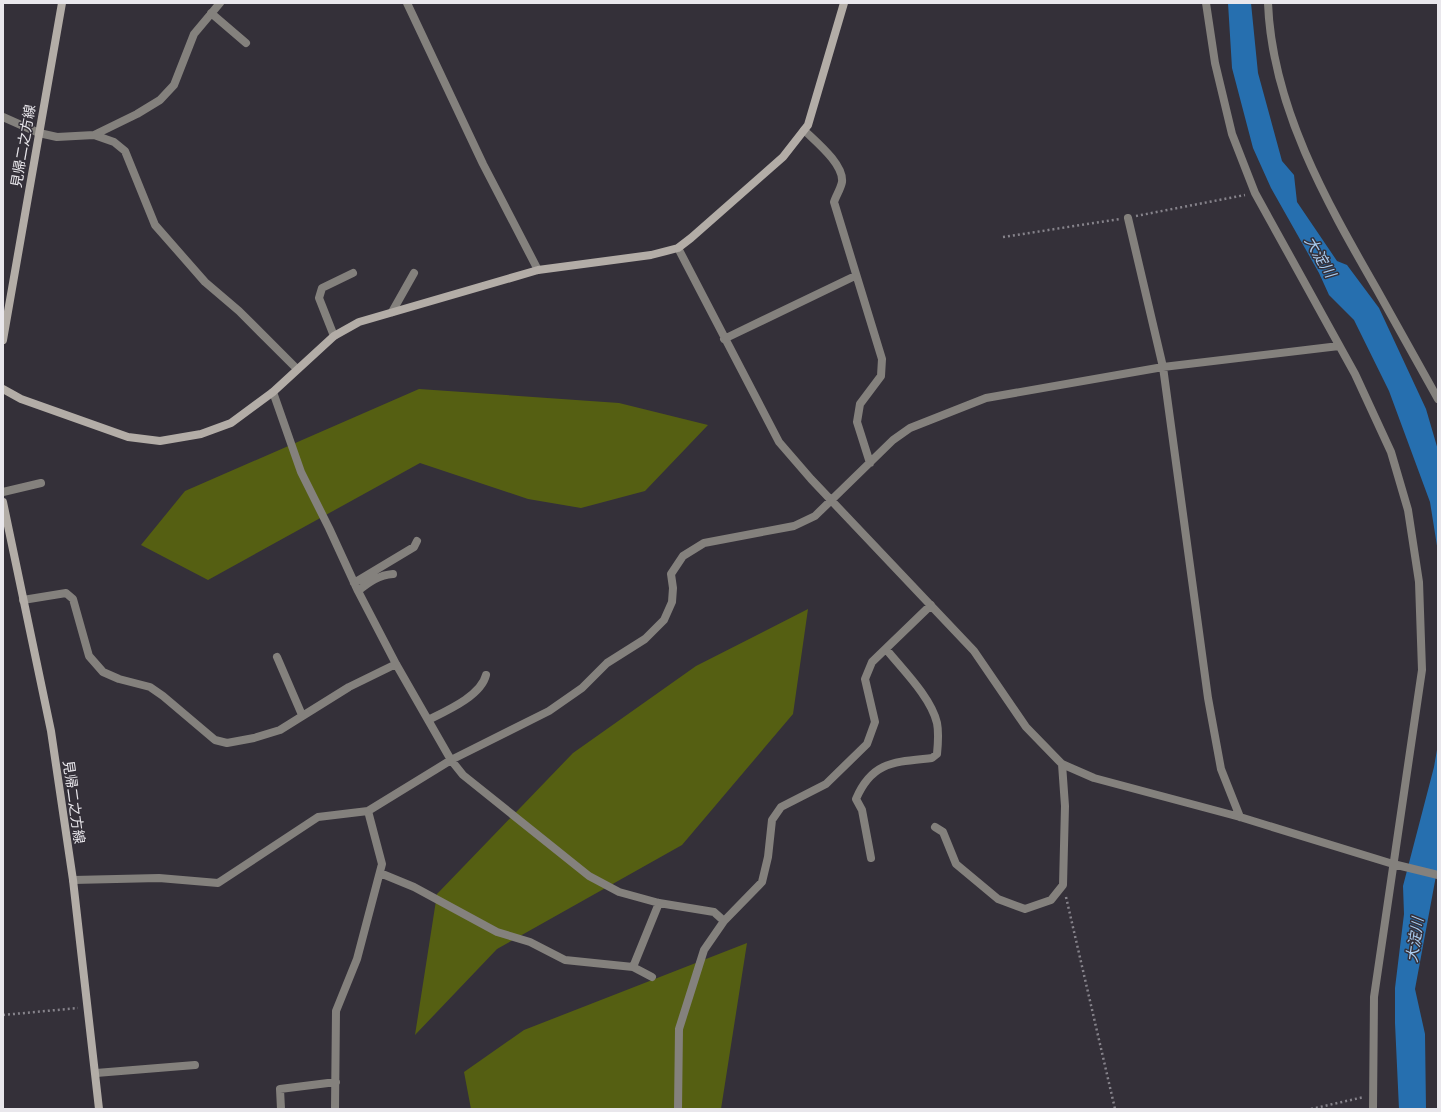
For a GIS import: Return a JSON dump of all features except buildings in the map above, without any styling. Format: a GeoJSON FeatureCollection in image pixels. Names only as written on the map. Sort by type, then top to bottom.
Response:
{"type":"FeatureCollection","features":[{"type":"Feature","properties":{"kind":"street","name":"見帰二之方線"},"geometry":{"type":"LineString","coordinates":[[3,340],[62,3]]}},
{"type":"Feature","properties":{"kind":"street"},"geometry":{"type":"LineString","coordinates":[[94,135],[137,114],[160,100],[174,84],[194,34],[220,3]]}},
{"type":"Feature","properties":{"kind":"street"},"geometry":{"type":"LineString","coordinates":[[407,3],[412,18],[479,157],[538,270]]}},
{"type":"Feature","properties":{"kind":"street"},"geometry":{"type":"LineString","coordinates":[[3,389],[21,399],[128,437],[160,441],[201,434],[231,423],[273,392],[334,336],[359,322],[538,270],[652,255],[678,248],[783,157],[808,125],[844,3]]}},
{"type":"Feature","properties":{"kind":"street"},"geometry":{"type":"LineString","coordinates":[[1206,3],[1215,63],[1232,134],[1255,193],[1355,374],[1391,452],[1408,510],[1419,582],[1422,670],[1374,997],[1373,1109]]}},
{"type":"Feature","properties":{"kind":"street"},"geometry":{"type":"LineString","coordinates":[[1268,3],[1269,31],[1286,99],[1308,158],[1346,236],[1438,399]]}},
{"type":"Feature","properties":{"kind":"street"},"geometry":{"type":"LineString","coordinates":[[212,13],[246,43]]}},
{"type":"Feature","properties":{"kind":"street"},"geometry":{"type":"LineString","coordinates":[[3,117],[39,133],[57,137],[94,135],[114,142],[125,151],[155,225],[205,282],[239,311],[297,370]]}},
{"type":"Feature","properties":{"kind":"street"},"geometry":{"type":"LineString","coordinates":[[804,130],[829,155],[840,170],[842,182],[834,202],[855,276],[882,359],[881,376],[860,404],[857,422],[870,463]]}},
{"type":"Feature","properties":{"kind":"street"},"geometry":{"type":"LineString","coordinates":[[1128,218],[1163,368],[1208,698],[1221,769],[1240,817]]}},
{"type":"Feature","properties":{"kind":"street"},"geometry":{"type":"LineString","coordinates":[[678,248],[724,339],[779,442],[811,479],[974,651],[1026,727],[1062,764],[1094,778],[1240,817],[1393,864],[1438,875]]}},
{"type":"Feature","properties":{"kind":"street"},"geometry":{"type":"LineString","coordinates":[[334,336],[319,298],[322,288],[353,273]]}},
{"type":"Feature","properties":{"kind":"street"},"geometry":{"type":"LineString","coordinates":[[392,312],[414,273]]}},
{"type":"Feature","properties":{"kind":"street"},"geometry":{"type":"LineString","coordinates":[[724,339],[855,276]]}},
{"type":"Feature","properties":{"kind":"street"},"geometry":{"type":"LineString","coordinates":[[73,880],[160,878],[218,883],[318,817],[368,811],[451,760],[549,711],[582,688],[608,663],[646,639],[664,620],[672,602],[673,588],[671,574],[683,556],[704,543],[794,526],[815,516],[893,440],[910,428],[986,398],[1163,368],[1339,346]]}},
{"type":"Feature","properties":{"kind":"street"},"geometry":{"type":"LineString","coordinates":[[273,392],[301,472],[356,587],[396,664],[451,760],[463,775],[589,876],[619,892],[659,903],[714,912],[724,921]]}},
{"type":"Feature","properties":{"kind":"street"},"geometry":{"type":"LineString","coordinates":[[3,492],[42,483]]}},
{"type":"Feature","properties":{"kind":"street","name":"見帰二之方線"},"geometry":{"type":"LineString","coordinates":[[3,502],[51,731],[73,880],[99,1109]]}},
{"type":"Feature","properties":{"kind":"street"},"geometry":{"type":"LineString","coordinates":[[356,587],[414,547],[417,541]]}},
{"type":"Feature","properties":{"kind":"street"},"geometry":{"type":"LineString","coordinates":[[356,587],[385,574],[393,574]]}},
{"type":"Feature","properties":{"kind":"street"},"geometry":{"type":"LineString","coordinates":[[23,600],[66,593],[73,598],[90,656],[103,672],[119,679],[150,687],[163,696],[215,740],[227,743],[254,738],[280,730],[349,687],[396,664]]}},
{"type":"Feature","properties":{"kind":"street"},"geometry":{"type":"LineString","coordinates":[[678,1109],[679,1029],[704,950],[724,921],[762,882],[768,857],[772,820],[781,807],[826,784],[867,744],[875,722],[865,679],[872,662],[931,605]]}},
{"type":"Feature","properties":{"kind":"street"},"geometry":{"type":"LineString","coordinates":[[871,858],[862,810],[856,799],[862,783],[878,770],[891,763],[932,758],[937,754],[938,744],[937,723],[929,704],[886,648]]}},
{"type":"Feature","properties":{"kind":"street"},"geometry":{"type":"LineString","coordinates":[[277,657],[302,715]]}},
{"type":"Feature","properties":{"kind":"street"},"geometry":{"type":"LineString","coordinates":[[428,720],[470,696],[484,681],[486,675]]}},
{"type":"Feature","properties":{"kind":"street"},"geometry":{"type":"LineString","coordinates":[[935,827],[943,832],[956,864],[998,899],[1024,910],[1052,900],[1063,885],[1065,806],[1062,764]]}},
{"type":"Feature","properties":{"kind":"street"},"geometry":{"type":"LineString","coordinates":[[335,1109],[336,1011],[357,959],[382,864],[368,811]]}},
{"type":"Feature","properties":{"kind":"street"},"geometry":{"type":"LineString","coordinates":[[380,873],[414,887],[497,932],[530,942],[565,960],[633,967],[652,977]]}},
{"type":"Feature","properties":{"kind":"street"},"geometry":{"type":"LineString","coordinates":[[633,967],[659,903]]}},
{"type":"Feature","properties":{"kind":"street"},"geometry":{"type":"LineString","coordinates":[[96,1073],[195,1065]]}},
{"type":"Feature","properties":{"kind":"street"},"geometry":{"type":"LineString","coordinates":[[281,1109],[280,1089],[336,1082]]}},
{"type":"Feature","properties":{"kind":"path"},"geometry":{"type":"LineString","coordinates":[[1003,237],[1128,218],[1255,193]]}},
{"type":"Feature","properties":{"kind":"path"},"geometry":{"type":"LineString","coordinates":[[1063,885],[1116,1109]]}},
{"type":"Feature","properties":{"kind":"path"},"geometry":{"type":"LineString","coordinates":[[3,1015],[88,1007]]}},
{"type":"Feature","properties":{"kind":"path"},"geometry":{"type":"LineString","coordinates":[[1311,1109],[1372,1095]]}},
{"type":"Feature","properties":{"kind":"green space"},"geometry":{"type":"Polygon","coordinates":[[[419,389],[619,403],[708,425],[645,491],[581,508],[528,499],[420,463],[208,580],[141,545],[185,491],[419,389]]]}},
{"type":"Feature","properties":{"kind":"green space"},"geometry":{"type":"Polygon","coordinates":[[[808,609],[793,714],[682,845],[497,949],[415,1035],[437,894],[573,753],[696,666],[808,609]]]}},
{"type":"Feature","properties":{"kind":"green space"},"geometry":{"type":"Polygon","coordinates":[[[747,943],[721,1109],[471,1109],[464,1072],[524,1030],[747,943]]]}},
{"type":"Feature","properties":{"kind":"water","name":"大淀川"},"geometry":{"type":"Polygon","coordinates":[[[1228,3],[1251,3],[1258,73],[1282,161],[1294,175],[1297,202],[1337,261],[1347,265],[1379,308],[1426,409],[1438,450],[1438,552],[1430,502],[1389,391],[1354,320],[1329,295],[1319,273],[1271,188],[1253,148],[1232,68],[1228,3]]]}},
{"type":"Feature","properties":{"kind":"water","name":"大淀川"},"geometry":{"type":"Polygon","coordinates":[[[1438,744],[1438,865],[1415,989],[1425,1034],[1426,1109],[1399,1109],[1395,988],[1404,914],[1403,886],[1434,767],[1438,744]]]}}]}
